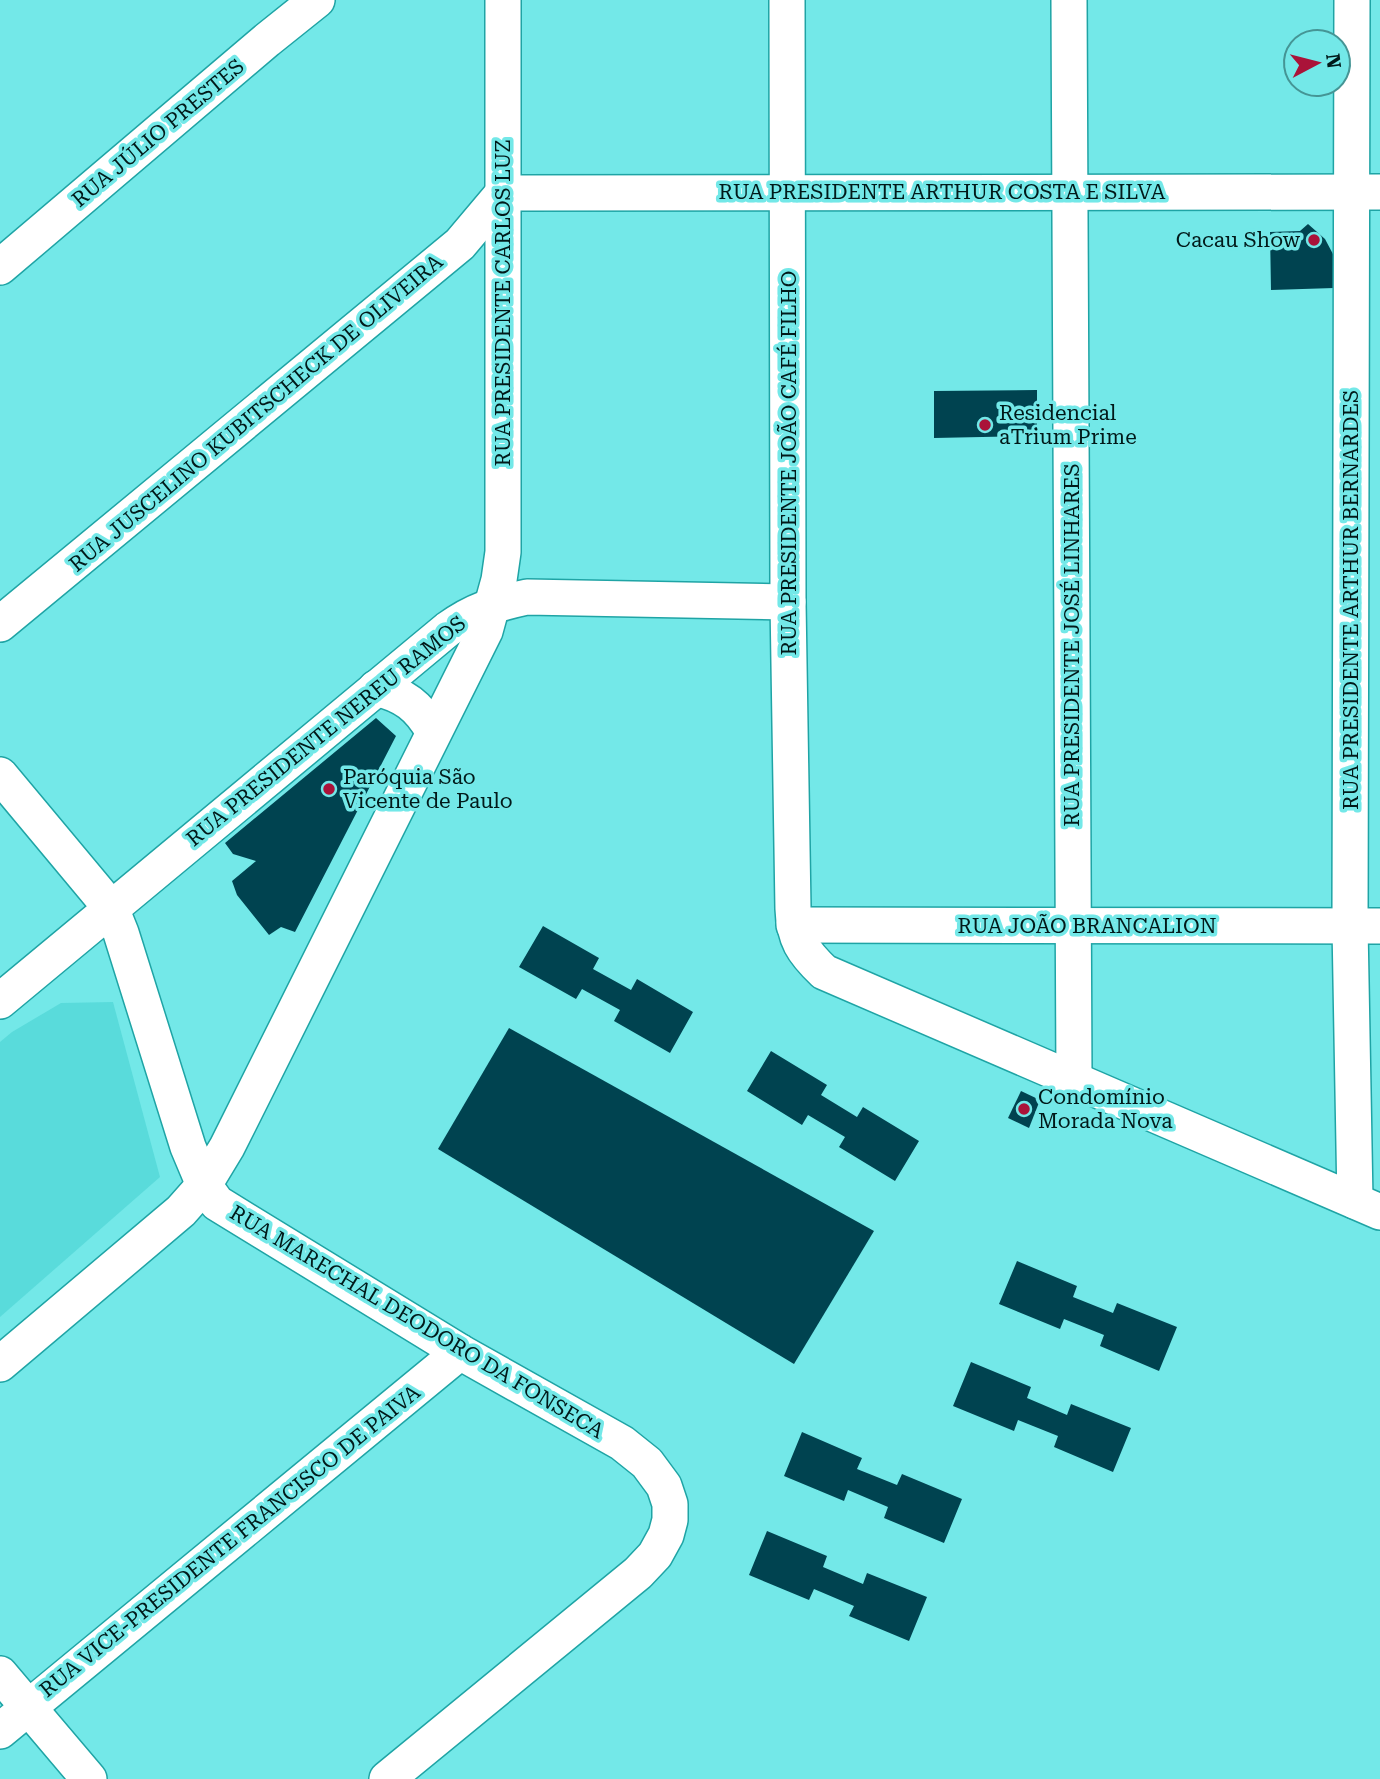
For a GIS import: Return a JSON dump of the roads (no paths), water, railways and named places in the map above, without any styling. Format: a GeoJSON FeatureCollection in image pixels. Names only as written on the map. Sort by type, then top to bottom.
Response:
{"type":"FeatureCollection","features":[{"type":"Feature","properties":{"kind":"street","name":"RUA JÚLIO PRESTES"},"geometry":{"type":"LineString","coordinates":[[0,267],[317,0]]}},
{"type":"Feature","properties":{"kind":"street","name":"RUA PRESIDENTE CARLOS LUZ"},"geometry":{"type":"LineString","coordinates":[[0,1364],[137,1250],[181,1211],[204,1185],[227,1147],[485,631],[499,580],[503,552],[503,0]]}},
{"type":"Feature","properties":{"kind":"street","name":"RUA PRESIDENTE JOÃO CAFÉ FILHO"},"geometry":{"type":"LineString","coordinates":[[787,0],[788,602],[794,925]]}},
{"type":"Feature","properties":{"kind":"street","name":"RUA PRESIDENTE JOSÉ LINHARES"},"geometry":{"type":"LineString","coordinates":[[1069,0],[1074,1080]]}},
{"type":"Feature","properties":{"kind":"street","name":"RUA PRESIDENTE ARTHUR BERNARDES"},"geometry":{"type":"LineString","coordinates":[[1352,0],[1366,192],[1367,1206]]}},
{"type":"Feature","properties":{"kind":"street","name":"RUA PRESIDENTE ARTHUR COSTA E SILVA"},"geometry":{"type":"LineString","coordinates":[[503,193],[1366,192]]}},
{"type":"Feature","properties":{"kind":"street","name":"RUA JUSCELINO KUBITSCHECK DE OLIVEIRA"},"geometry":{"type":"LineString","coordinates":[[0,624],[460,244],[503,193]]}},
{"type":"Feature","properties":{"kind":"street","name":"RUA PRESIDENTE NEREU RAMOS"},"geometry":{"type":"LineString","coordinates":[[0,1001],[469,613],[527,597],[788,602]]}},
{"type":"Feature","properties":{"kind":"street"},"geometry":{"type":"LineString","coordinates":[[376,688],[394,692],[411,701],[424,715],[433,731]]}},
{"type":"Feature","properties":{"kind":"street","name":"RUA MARECHAL DEODORO DA FONSECA"},"geometry":{"type":"LineString","coordinates":[[0,775],[111,908],[188,1147],[204,1185],[217,1203],[460,1352],[622,1443],[648,1463],[664,1486],[670,1504],[666,1535],[655,1555],[638,1573],[387,1779]]}},
{"type":"Feature","properties":{"kind":"street","name":"RUA JOÃO BRANCALION"},"geometry":{"type":"LineString","coordinates":[[794,925],[1365,926]]}},
{"type":"Feature","properties":{"kind":"street"},"geometry":{"type":"LineString","coordinates":[[794,925],[807,956],[824,972],[1367,1206]]}},
{"type":"Feature","properties":{"kind":"street","name":"RUA VICE-PRESIDENTE FRANCISCO DE PAIVA"},"geometry":{"type":"LineString","coordinates":[[0,1731],[460,1352]]}},
{"type":"Feature","properties":{"kind":"street"},"geometry":{"type":"LineString","coordinates":[[0,1674],[89,1779]]}},
{"type":"Feature","properties":{"kind":"place","name":"Cacau Show"},"geometry":{"type":"Point","coordinates":[1314,240]}},
{"type":"Feature","properties":{"kind":"place","name":"Residencial aTrium Prime"},"geometry":{"type":"Point","coordinates":[985,425]}},
{"type":"Feature","properties":{"kind":"place","name":"Paróquia São Vicente de Paulo"},"geometry":{"type":"Point","coordinates":[329,789]}},
{"type":"Feature","properties":{"kind":"place","name":"Condomínio Morada Nova"},"geometry":{"type":"Point","coordinates":[1024,1109]}}]}
